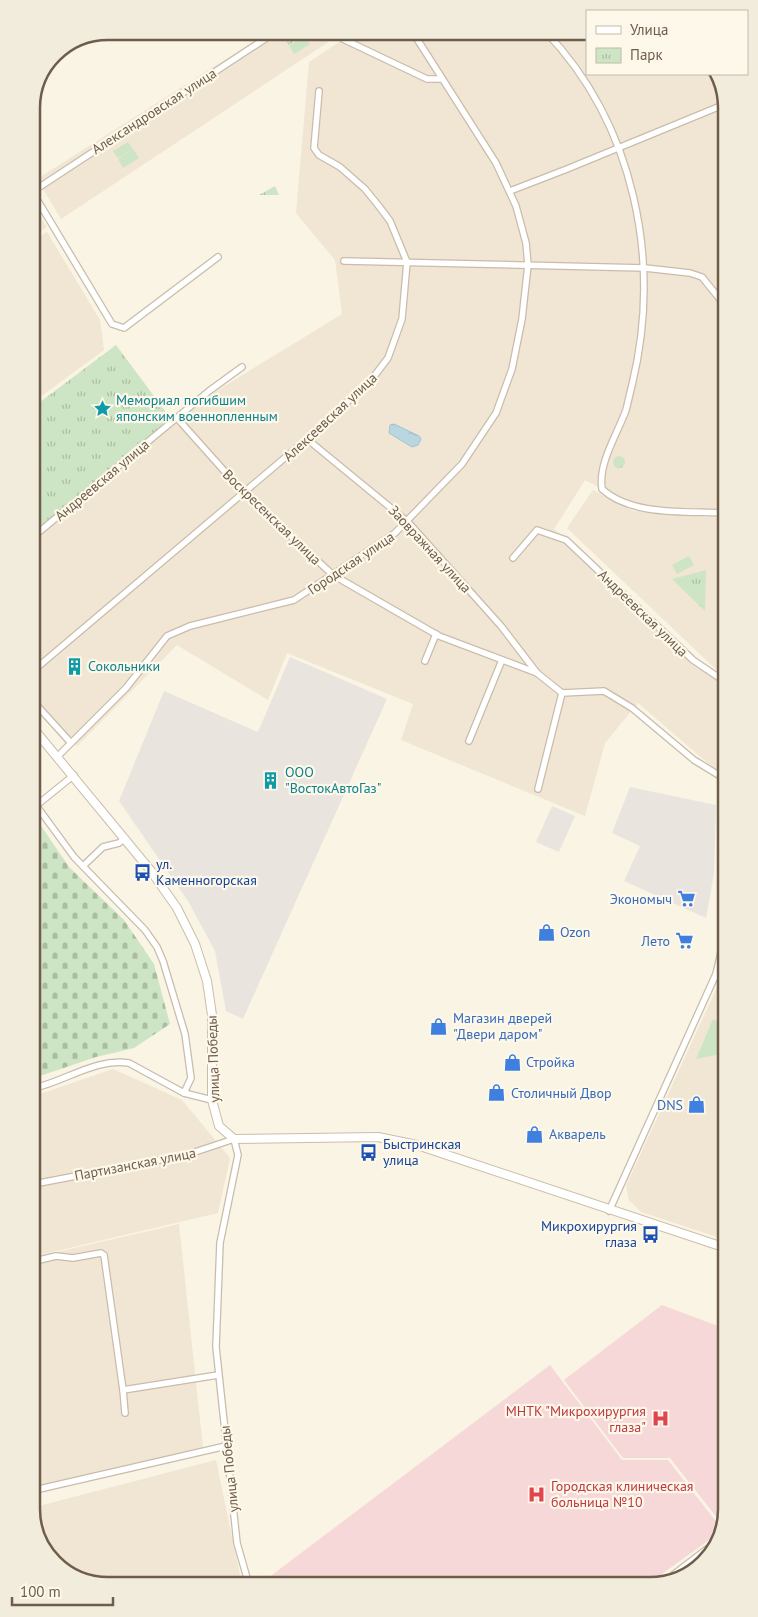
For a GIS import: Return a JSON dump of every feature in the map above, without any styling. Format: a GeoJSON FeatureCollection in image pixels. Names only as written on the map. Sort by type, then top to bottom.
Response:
{"type":"FeatureCollection","features":[{"type":"Feature","properties":{"kind":"street","name":"Александровская улица"},"geometry":{"type":"LineString","coordinates":[[40,186],[263,40]]}},
{"type":"Feature","properties":{"kind":"street"},"geometry":{"type":"LineString","coordinates":[[343,40],[427,78],[441,79]]}},
{"type":"Feature","properties":{"kind":"street","name":"Городская улица"},"geometry":{"type":"LineString","coordinates":[[58,756],[126,688],[167,636],[175,631],[294,600],[395,533],[408,522],[462,464],[496,413],[512,369],[522,319],[528,265],[526,243],[510,190],[480,136],[441,79],[417,40]]}},
{"type":"Feature","properties":{"kind":"street"},"geometry":{"type":"LineString","coordinates":[[552,40],[586,83],[619,147],[636,210],[645,268],[639,356],[626,408],[603,467],[600,478],[602,489],[615,499],[634,507],[718,513]]}},
{"type":"Feature","properties":{"kind":"street","name":"Алексеевская улица"},"geometry":{"type":"LineString","coordinates":[[40,665],[308,439],[372,379],[388,358],[402,319],[407,262],[390,221],[378,204],[340,167],[320,156],[314,148],[319,91]]}},
{"type":"Feature","properties":{"kind":"street"},"geometry":{"type":"LineString","coordinates":[[510,190],[718,107]]}},
{"type":"Feature","properties":{"kind":"street"},"geometry":{"type":"LineString","coordinates":[[40,204],[112,324],[118,327],[124,328],[218,257]]}},
{"type":"Feature","properties":{"kind":"street"},"geometry":{"type":"LineString","coordinates":[[344,261],[645,268],[690,272],[702,277],[718,297]]}},
{"type":"Feature","properties":{"kind":"street","name":"Андреевская улица"},"geometry":{"type":"LineString","coordinates":[[40,531],[209,391],[242,367]]}},
{"type":"Feature","properties":{"kind":"street","name":"Воскресенская улица"},"geometry":{"type":"LineString","coordinates":[[176,418],[244,493],[333,575],[433,632],[537,673]]}},
{"type":"Feature","properties":{"kind":"street","name":"Заовражная улица"},"geometry":{"type":"LineString","coordinates":[[308,439],[408,522],[501,626],[537,673]]}},
{"type":"Feature","properties":{"kind":"street","name":"Андреевская улица"},"geometry":{"type":"LineString","coordinates":[[513,558],[537,530],[566,540],[693,660],[718,677]]}},
{"type":"Feature","properties":{"kind":"street"},"geometry":{"type":"LineString","coordinates":[[425,661],[433,632]]}},
{"type":"Feature","properties":{"kind":"street"},"geometry":{"type":"LineString","coordinates":[[469,741],[502,660]]}},
{"type":"Feature","properties":{"kind":"street"},"geometry":{"type":"LineString","coordinates":[[537,673],[562,693],[604,691],[632,708],[694,760],[718,774]]}},
{"type":"Feature","properties":{"kind":"street"},"geometry":{"type":"LineString","coordinates":[[538,788],[562,693]]}},
{"type":"Feature","properties":{"kind":"street"},"geometry":{"type":"LineString","coordinates":[[40,709],[71,743]]}},
{"type":"Feature","properties":{"kind":"street","name":"улица Победы"},"geometry":{"type":"LineString","coordinates":[[40,736],[125,838],[177,908],[195,944],[207,981],[212,1015],[212,1100],[219,1126],[234,1139],[238,1156],[237,1169],[220,1243],[216,1347],[237,1543],[247,1577]]}},
{"type":"Feature","properties":{"kind":"street"},"geometry":{"type":"LineString","coordinates":[[40,799],[74,775]]}},
{"type":"Feature","properties":{"kind":"street"},"geometry":{"type":"LineString","coordinates":[[40,810],[74,857],[145,930],[163,961],[185,1034],[191,1078],[184,1094]]}},
{"type":"Feature","properties":{"kind":"street"},"geometry":{"type":"LineString","coordinates":[[83,866],[102,847],[119,843],[125,838]]}},
{"type":"Feature","properties":{"kind":"street"},"geometry":{"type":"LineString","coordinates":[[609,1211],[716,974],[718,965]]}},
{"type":"Feature","properties":{"kind":"street"},"geometry":{"type":"LineString","coordinates":[[40,1087],[55,1083],[81,1070],[102,1064],[120,1062],[129,1063],[184,1094],[212,1100]]}},
{"type":"Feature","properties":{"kind":"street"},"geometry":{"type":"LineString","coordinates":[[234,1139],[378,1137],[418,1145],[609,1211],[718,1245]]}},
{"type":"Feature","properties":{"kind":"street","name":"Партизанская улица"},"geometry":{"type":"LineString","coordinates":[[40,1183],[186,1155],[234,1139]]}},
{"type":"Feature","properties":{"kind":"street"},"geometry":{"type":"LineString","coordinates":[[40,1260],[56,1256],[73,1258],[101,1253],[104,1255],[125,1413]]}},
{"type":"Feature","properties":{"kind":"street"},"geometry":{"type":"LineString","coordinates":[[123,1390],[218,1375]]}},
{"type":"Feature","properties":{"kind":"street"},"geometry":{"type":"LineString","coordinates":[[40,1489],[226,1446]]}},
{"type":"Feature","properties":{"kind":"street"},"geometry":{"type":"LineString","coordinates":[[681,1569],[699,1556]]}},
{"type":"Feature","properties":{"kind":"shaded area"},"geometry":{"type":"Polygon","coordinates":[[[256,40],[331,40],[61,219],[40,184],[40,177],[256,40]]]}},
{"type":"Feature","properties":{"kind":"shaded area"},"geometry":{"type":"Polygon","coordinates":[[[342,40],[586,40],[586,75],[710,75],[717,95],[718,108],[718,511],[634,505],[585,480],[554,529],[718,679],[718,772],[638,703],[605,743],[585,816],[401,740],[413,704],[287,653],[268,700],[177,645],[77,746],[40,705],[40,528],[171,419],[342,314],[335,260],[296,213],[309,62],[342,40]]]}},
{"type":"Feature","properties":{"kind":"shaded area"},"geometry":{"type":"Polygon","coordinates":[[[40,216],[47,227],[40,232],[40,216]]]}},
{"type":"Feature","properties":{"kind":"shaded area"},"geometry":{"type":"Polygon","coordinates":[[[47,232],[100,320],[104,350],[40,397],[40,236],[47,232]]]}},
{"type":"Feature","properties":{"kind":"shaded area"},"geometry":{"type":"Polygon","coordinates":[[[593,490],[633,511],[718,518],[718,671],[567,528],[593,490]]]}},
{"type":"Feature","properties":{"kind":"shaded area"},"geometry":{"type":"Polygon","coordinates":[[[290,657],[387,699],[243,1019],[226,1011],[215,951],[188,901],[119,801],[164,691],[258,732],[290,657]]]}},
{"type":"Feature","properties":{"kind":"shaded area"},"geometry":{"type":"Polygon","coordinates":[[[630,787],[716,805],[714,873],[706,918],[624,881],[640,846],[612,833],[630,787]]]}},
{"type":"Feature","properties":{"kind":"shaded area"},"geometry":{"type":"Polygon","coordinates":[[[552,806],[575,816],[559,852],[536,842],[552,806]]]}},
{"type":"Feature","properties":{"kind":"shaded area"},"geometry":{"type":"Polygon","coordinates":[[[718,985],[718,1237],[641,1212],[629,1200],[626,1186],[718,985]]]}},
{"type":"Feature","properties":{"kind":"shaded area"},"geometry":{"type":"Polygon","coordinates":[[[113,1069],[182,1100],[230,1158],[218,1213],[40,1255],[40,1094],[113,1069]]]}},
{"type":"Feature","properties":{"kind":"shaded area"},"geometry":{"type":"Polygon","coordinates":[[[179,1224],[203,1448],[40,1487],[40,1256],[179,1224]]]}},
{"type":"Feature","properties":{"kind":"shaded area","name":"МНТК \"Микрохирургия глаза\""},"geometry":{"type":"Polygon","coordinates":[[[662,1305],[718,1326],[717,1518],[670,1458],[623,1458],[564,1380],[662,1305]]]}},
{"type":"Feature","properties":{"kind":"shaded area","name":"Городская клиническая больница №10"},"geometry":{"type":"Polygon","coordinates":[[[550,1365],[622,1460],[668,1460],[717,1522],[711,1538],[659,1576],[269,1577],[550,1365]]]}},
{"type":"Feature","properties":{"kind":"shaded area"},"geometry":{"type":"Polygon","coordinates":[[[216,1460],[240,1577],[103,1577],[90,1575],[67,1563],[51,1547],[41,1522],[40,1506],[216,1460]]]}},
{"type":"Feature","properties":{"kind":"green space"},"geometry":{"type":"Polygon","coordinates":[[[285,40],[296,40],[289,45],[285,40]]]}},
{"type":"Feature","properties":{"kind":"green space"},"geometry":{"type":"Polygon","coordinates":[[[298,40],[307,40],[310,44],[294,54],[289,46],[298,40]]]}},
{"type":"Feature","properties":{"kind":"green space"},"geometry":{"type":"Polygon","coordinates":[[[128,142],[133,149],[118,158],[113,151],[128,142]]]}},
{"type":"Feature","properties":{"kind":"green space"},"geometry":{"type":"Polygon","coordinates":[[[133,149],[139,158],[123,168],[118,159],[133,149]]]}},
{"type":"Feature","properties":{"kind":"green space"},"geometry":{"type":"Polygon","coordinates":[[[275,186],[279,195],[259,195],[275,186]]]}},
{"type":"Feature","properties":{"kind":"green space"},"geometry":{"type":"Polygon","coordinates":[[[116,345],[171,419],[40,528],[40,402],[116,345]]]}},
{"type":"Feature","properties":{"kind":"green space"},"geometry":{"type":"Polygon","coordinates":[[[617,456],[621,456],[625,462],[621,468],[617,468],[613,464],[613,460],[617,456]]]}},
{"type":"Feature","properties":{"kind":"green space"},"geometry":{"type":"Polygon","coordinates":[[[689,556],[694,565],[677,574],[672,565],[689,556]]]}},
{"type":"Feature","properties":{"kind":"green space"},"geometry":{"type":"Polygon","coordinates":[[[706,570],[705,611],[672,579],[706,570]]]}},
{"type":"Feature","properties":{"kind":"green space"},"geometry":{"type":"Polygon","coordinates":[[[40,824],[69,867],[124,920],[154,964],[170,1024],[134,1048],[96,1057],[40,1076],[40,824]]]}},
{"type":"Feature","properties":{"kind":"green space"},"geometry":{"type":"Polygon","coordinates":[[[713,1019],[718,1022],[718,1056],[696,1059],[713,1019]]]}},
{"type":"Feature","properties":{"kind":"water"},"geometry":{"type":"Polygon","coordinates":[[[394,424],[419,436],[421,439],[418,445],[412,447],[389,433],[390,425],[394,424]]]}},
{"type":"Feature","properties":{"kind":"place","name":"Мемориал погибшим японским военнопленным"},"geometry":{"type":"Point","coordinates":[102,408]}},
{"type":"Feature","properties":{"kind":"place","name":"Сокольники"},"geometry":{"type":"Point","coordinates":[74,666]}},
{"type":"Feature","properties":{"kind":"place","name":"ООО \"ВостокАвтоГаз\""},"geometry":{"type":"Point","coordinates":[271,780]}},
{"type":"Feature","properties":{"kind":"place","name":"ул. Каменногорская"},"geometry":{"type":"Point","coordinates":[142,872]}},
{"type":"Feature","properties":{"kind":"place","name":"Экономыч"},"geometry":{"type":"Point","coordinates":[686,899]}},
{"type":"Feature","properties":{"kind":"place","name":"Ozon"},"geometry":{"type":"Point","coordinates":[546,932]}},
{"type":"Feature","properties":{"kind":"place","name":"Лето"},"geometry":{"type":"Point","coordinates":[684,941]}},
{"type":"Feature","properties":{"kind":"place","name":"Магазин дверей \"Двери даром\""},"geometry":{"type":"Point","coordinates":[439,1026]}},
{"type":"Feature","properties":{"kind":"place","name":"Стройка"},"geometry":{"type":"Point","coordinates":[512,1062]}},
{"type":"Feature","properties":{"kind":"place","name":"Столичный Двор"},"geometry":{"type":"Point","coordinates":[497,1093]}},
{"type":"Feature","properties":{"kind":"place","name":"DNS"},"geometry":{"type":"Point","coordinates":[697,1105]}},
{"type":"Feature","properties":{"kind":"place","name":"Акварель"},"geometry":{"type":"Point","coordinates":[535,1134]}},
{"type":"Feature","properties":{"kind":"place","name":"Быстринская улица"},"geometry":{"type":"Point","coordinates":[369,1152]}},
{"type":"Feature","properties":{"kind":"place","name":"Микрохирургия глаза"},"geometry":{"type":"Point","coordinates":[651,1234]}},
{"type":"Feature","properties":{"kind":"place","name":"МНТК \"Микрохирургия глаза\""},"geometry":{"type":"Point","coordinates":[660,1419]}},
{"type":"Feature","properties":{"kind":"place","name":"Городская клиническая больница №10"},"geometry":{"type":"Point","coordinates":[537,1494]}}]}
